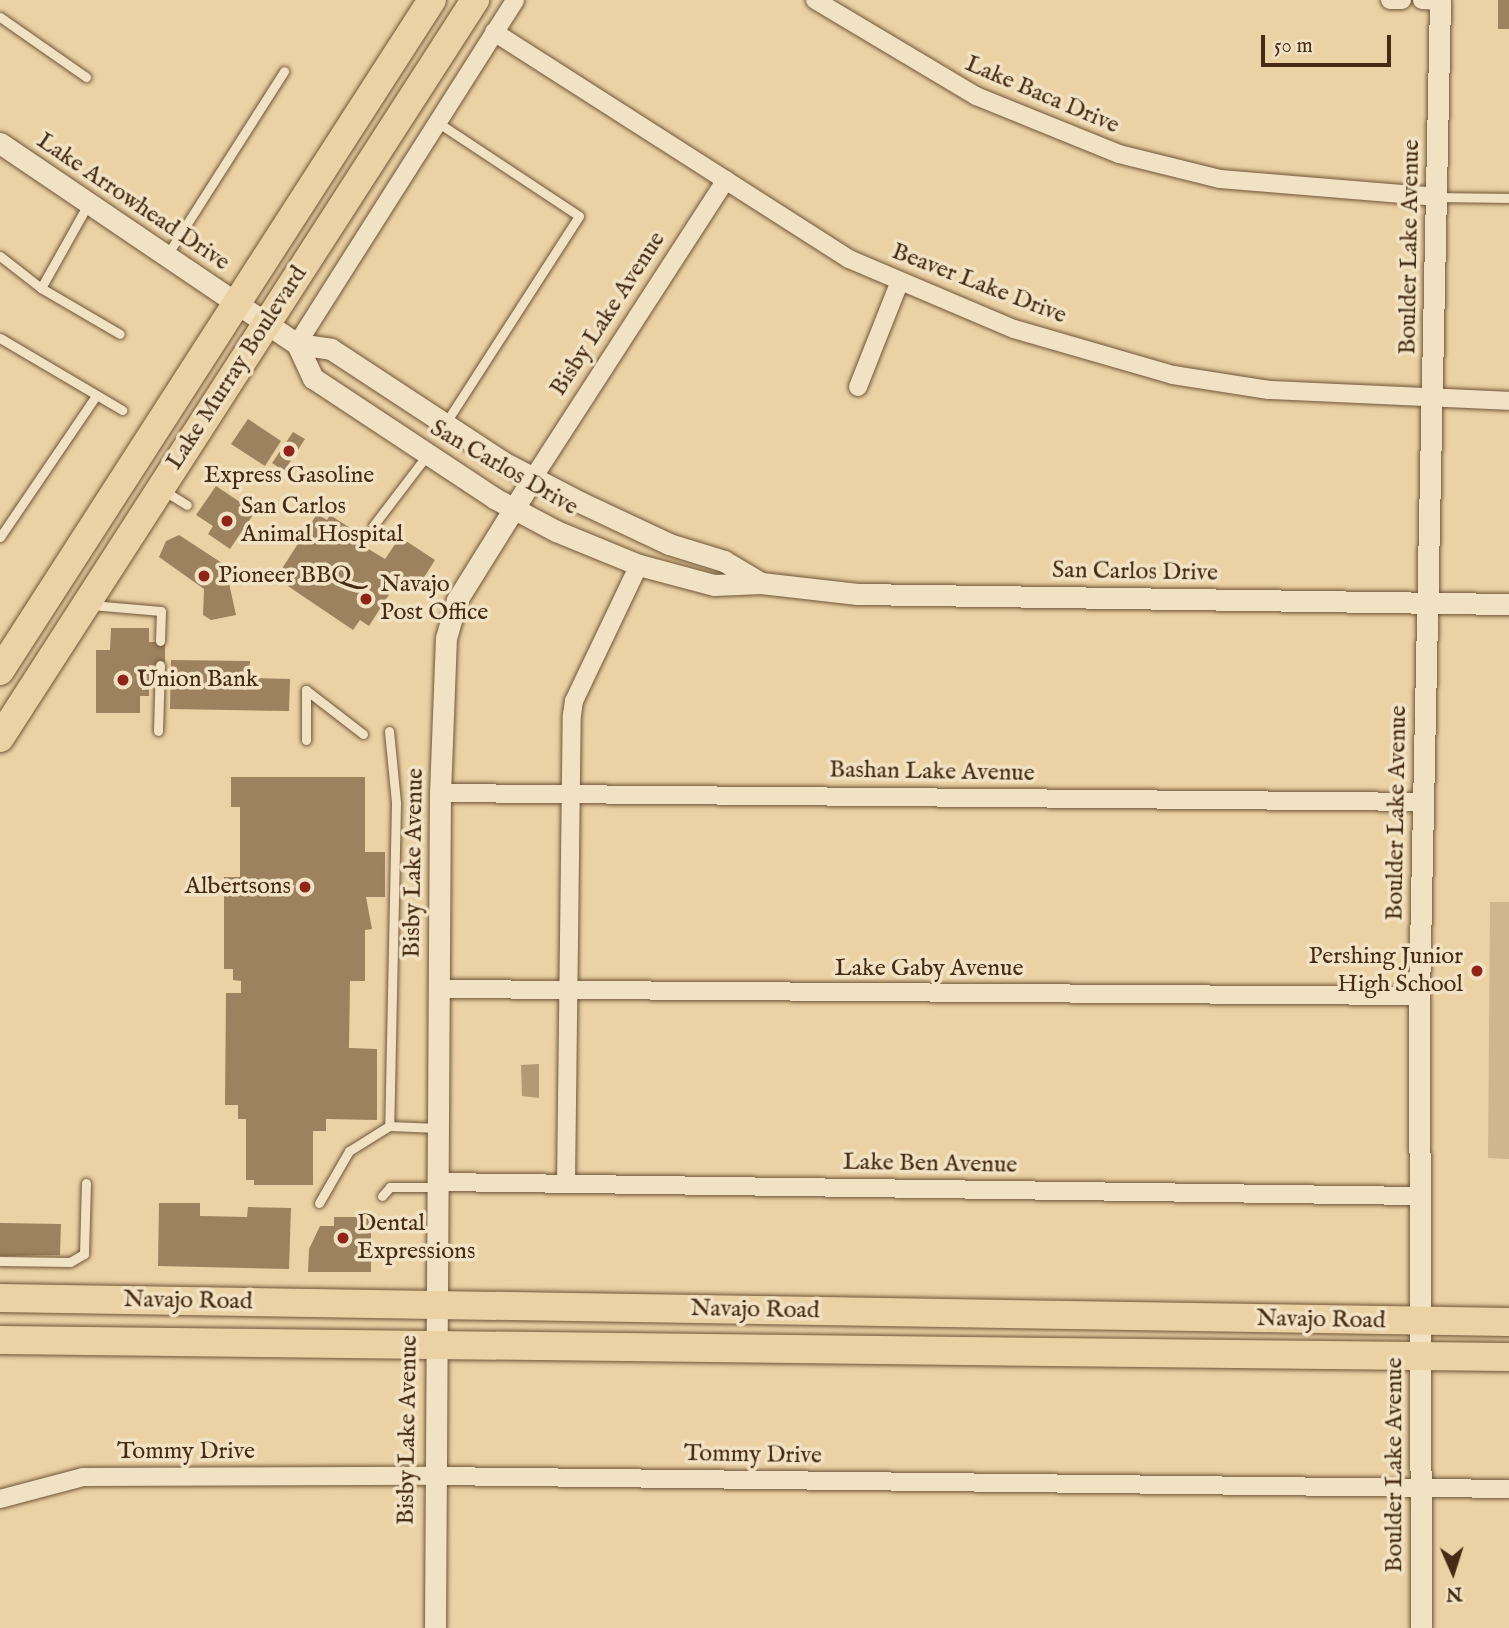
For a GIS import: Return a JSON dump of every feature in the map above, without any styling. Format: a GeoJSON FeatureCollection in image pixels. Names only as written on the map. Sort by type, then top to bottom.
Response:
{"type":"FeatureCollection","features":[{"type":"Feature","properties":{"kind":"main road","name":"Lake Murray Boulevard"},"geometry":{"type":"LineString","coordinates":[[5,729],[158,487],[475,0]]}},
{"type":"Feature","properties":{"kind":"main road","name":"Lake Murray Boulevard"},"geometry":{"type":"LineString","coordinates":[[5,663],[430,1]]}},
{"type":"Feature","properties":{"kind":"main road"},"geometry":{"type":"LineString","coordinates":[[5,663],[5,729]]}},
{"type":"Feature","properties":{"kind":"main road","name":"Navajo Road"},"geometry":{"type":"LineString","coordinates":[[0,1298],[1509,1322]]}},
{"type":"Feature","properties":{"kind":"main road"},"geometry":{"type":"LineString","coordinates":[[4,1340],[33,1329],[110,1330],[123,1324],[134,1300]]}},
{"type":"Feature","properties":{"kind":"main road","name":"Navajo Road"},"geometry":{"type":"LineString","coordinates":[[4,1340],[1509,1357]]}},
{"type":"Feature","properties":{"kind":"street","name":"Lake Murray Boulevard"},"geometry":{"type":"LineString","coordinates":[[297,344],[515,0]]}},
{"type":"Feature","properties":{"kind":"street","name":"Lake Baca Drive"},"geometry":{"type":"LineString","coordinates":[[815,0],[943,79],[1077,141],[1119,154],[1231,180],[1438,197]]}},
{"type":"Feature","properties":{"kind":"street"},"geometry":{"type":"LineString","coordinates":[[1390,0],[1402,0]]}},
{"type":"Feature","properties":{"kind":"street","name":"Boulder Lake Avenue"},"geometry":{"type":"LineString","coordinates":[[1421,1628],[1423,1486],[1419,996],[1426,602],[1438,197],[1434,0]]}},
{"type":"Feature","properties":{"kind":"street","name":"Beaver Lake Drive"},"geometry":{"type":"LineString","coordinates":[[494,32],[849,258],[1014,330],[1173,375],[1269,390],[1509,401]]}},
{"type":"Feature","properties":{"kind":"street","name":"Lake Arrowhead Drive"},"geometry":{"type":"LineString","coordinates":[[0,144],[87,206],[236,303]]}},
{"type":"Feature","properties":{"kind":"street","name":"Bisby Lake Avenue"},"geometry":{"type":"LineString","coordinates":[[435,1628],[433,1476],[440,1184],[440,793],[446,638],[457,600],[726,180]]}},
{"type":"Feature","properties":{"kind":"street"},"geometry":{"type":"LineString","coordinates":[[858,387],[900,281]]}},
{"type":"Feature","properties":{"kind":"street","name":"San Carlos Drive"},"geometry":{"type":"LineString","coordinates":[[236,303],[297,344],[331,349],[533,478],[668,544],[724,561],[761,583]]}},
{"type":"Feature","properties":{"kind":"street","name":"San Carlos Drive"},"geometry":{"type":"LineString","coordinates":[[297,344],[313,378],[427,455],[514,509],[639,565],[714,585],[761,583],[857,594],[1509,604]]}},
{"type":"Feature","properties":{"kind":"street"},"geometry":{"type":"LineString","coordinates":[[566,1184],[568,793],[574,701],[639,565]]}},
{"type":"Feature","properties":{"kind":"street","name":"Bashan Lake Avenue"},"geometry":{"type":"LineString","coordinates":[[440,793],[1424,802]]}},
{"type":"Feature","properties":{"kind":"street","name":"Lake Gaby Avenue"},"geometry":{"type":"LineString","coordinates":[[439,989],[1419,996]]}},
{"type":"Feature","properties":{"kind":"street","name":"Lake Ben Avenue"},"geometry":{"type":"LineString","coordinates":[[440,1184],[1420,1196]]}},
{"type":"Feature","properties":{"kind":"street","name":"Tommy Drive"},"geometry":{"type":"LineString","coordinates":[[0,1499],[83,1477],[433,1476],[1509,1489]]}},
{"type":"Feature","properties":{"kind":"lane"},"geometry":{"type":"LineString","coordinates":[[0,17],[86,77]]}},
{"type":"Feature","properties":{"kind":"lane"},"geometry":{"type":"LineString","coordinates":[[166,257],[284,71]]}},
{"type":"Feature","properties":{"kind":"lane"},"geometry":{"type":"LineString","coordinates":[[437,121],[579,216],[445,424]]}},
{"type":"Feature","properties":{"kind":"lane"},"geometry":{"type":"LineString","coordinates":[[1438,197],[1509,198]]}},
{"type":"Feature","properties":{"kind":"lane"},"geometry":{"type":"LineString","coordinates":[[41,288],[87,206]]}},
{"type":"Feature","properties":{"kind":"lane"},"geometry":{"type":"LineString","coordinates":[[0,256],[41,288],[120,334]]}},
{"type":"Feature","properties":{"kind":"lane"},"geometry":{"type":"LineString","coordinates":[[0,338],[122,410]]}},
{"type":"Feature","properties":{"kind":"lane"},"geometry":{"type":"LineString","coordinates":[[0,537],[96,396]]}},
{"type":"Feature","properties":{"kind":"lane"},"geometry":{"type":"LineString","coordinates":[[373,526],[427,455]]}},
{"type":"Feature","properties":{"kind":"lane"},"geometry":{"type":"LineString","coordinates":[[158,487],[187,505]]}},
{"type":"Feature","properties":{"kind":"lane"},"geometry":{"type":"LineString","coordinates":[[83,604],[161,611],[160,641]]}},
{"type":"Feature","properties":{"kind":"lane"},"geometry":{"type":"LineString","coordinates":[[158,731],[160,665]]}},
{"type":"Feature","properties":{"kind":"lane"},"geometry":{"type":"LineString","coordinates":[[306,740],[306,690],[363,734]]}},
{"type":"Feature","properties":{"kind":"lane"},"geometry":{"type":"LineString","coordinates":[[389,731],[396,803],[389,1126]]}},
{"type":"Feature","properties":{"kind":"lane"},"geometry":{"type":"LineString","coordinates":[[319,1203],[349,1151],[389,1126],[440,1128]]}},
{"type":"Feature","properties":{"kind":"lane"},"geometry":{"type":"LineString","coordinates":[[0,1261],[69,1262],[85,1254],[86,1183]]}},
{"type":"Feature","properties":{"kind":"lane"},"geometry":{"type":"LineString","coordinates":[[382,1196],[390,1187],[440,1184]]}},
{"type":"Feature","properties":{"kind":"shaded area"},"geometry":{"type":"Polygon","coordinates":[[[1490,902],[1509,902],[1509,1159],[1488,1158],[1490,902]]]}},
{"type":"Feature","properties":{"kind":"shaded area"},"geometry":{"type":"Polygon","coordinates":[[[539,1064],[539,1098],[522,1096],[521,1065],[539,1064]]]}},
{"type":"Feature","properties":{"kind":"building"},"geometry":{"type":"Polygon","coordinates":[[[1498,0],[1509,0],[1509,29],[1498,29],[1498,0]]]}},
{"type":"Feature","properties":{"kind":"building","name":"Express Gasoline"},"geometry":{"type":"Polygon","coordinates":[[[248,419],[281,441],[265,466],[231,444],[248,419]]]}},
{"type":"Feature","properties":{"kind":"building","name":"Express Gasoline"},"geometry":{"type":"Polygon","coordinates":[[[293,432],[305,439],[284,471],[272,463],[293,432]]]}},
{"type":"Feature","properties":{"kind":"building","name":"San Carlos Animal Hospital"},"geometry":{"type":"Polygon","coordinates":[[[216,486],[255,512],[230,549],[208,534],[213,526],[196,515],[216,486]]]}},
{"type":"Feature","properties":{"kind":"building"},"geometry":{"type":"Polygon","coordinates":[[[317,514],[327,520],[330,515],[361,535],[357,542],[385,559],[400,537],[435,560],[414,593],[397,582],[369,626],[360,620],[353,630],[276,578],[317,514]]]}},
{"type":"Feature","properties":{"kind":"building","name":"Pioneer BBQ"},"geometry":{"type":"Polygon","coordinates":[[[179,535],[225,565],[236,615],[211,620],[203,615],[204,589],[159,557],[166,541],[179,535]]]}},
{"type":"Feature","properties":{"kind":"building","name":"Union Bank"},"geometry":{"type":"Polygon","coordinates":[[[111,628],[149,628],[149,642],[165,642],[165,665],[149,665],[149,696],[140,696],[140,713],[96,713],[96,650],[110,650],[111,628]]]}},
{"type":"Feature","properties":{"kind":"building"},"geometry":{"type":"Polygon","coordinates":[[[171,660],[250,661],[249,678],[290,679],[289,711],[170,709],[171,660]]]}},
{"type":"Feature","properties":{"kind":"building"},"geometry":{"type":"Polygon","coordinates":[[[231,777],[365,777],[365,852],[385,852],[385,897],[366,897],[372,929],[365,930],[365,981],[350,981],[349,1048],[377,1049],[377,1120],[326,1119],[326,1131],[313,1131],[313,1185],[254,1185],[254,1180],[246,1180],[246,1119],[238,1119],[238,1105],[225,1105],[226,993],[241,993],[241,981],[233,980],[233,969],[224,969],[224,877],[240,877],[240,807],[231,807],[231,777]]]}},
{"type":"Feature","properties":{"kind":"building"},"geometry":{"type":"Polygon","coordinates":[[[159,1203],[200,1203],[200,1216],[247,1217],[248,1207],[291,1208],[289,1269],[158,1266],[159,1203]]]}},
{"type":"Feature","properties":{"kind":"building","name":"Dental Expressions"},"geometry":{"type":"Polygon","coordinates":[[[334,1217],[371,1217],[371,1272],[308,1272],[309,1249],[320,1226],[334,1226],[334,1217]]]}},
{"type":"Feature","properties":{"kind":"building"},"geometry":{"type":"Polygon","coordinates":[[[0,1223],[61,1224],[60,1255],[0,1256],[0,1223]]]}},
{"type":"Feature","properties":{"kind":"place","name":"Express Gasoline"},"geometry":{"type":"Point","coordinates":[289,451]}},
{"type":"Feature","properties":{"kind":"place","name":"San Carlos Animal Hospital"},"geometry":{"type":"Point","coordinates":[227,521]}},
{"type":"Feature","properties":{"kind":"place","name":"Pioneer BBQ"},"geometry":{"type":"Point","coordinates":[204,576]}},
{"type":"Feature","properties":{"kind":"place","name":"Navajo Post Office"},"geometry":{"type":"Point","coordinates":[366,599]}},
{"type":"Feature","properties":{"kind":"place","name":"Union Bank"},"geometry":{"type":"Point","coordinates":[123,680]}},
{"type":"Feature","properties":{"kind":"place","name":"Albertsons"},"geometry":{"type":"Point","coordinates":[305,887]}},
{"type":"Feature","properties":{"kind":"place","name":"Pershing Junior High School"},"geometry":{"type":"Point","coordinates":[1477,971]}},
{"type":"Feature","properties":{"kind":"place","name":"Dental Expressions"},"geometry":{"type":"Point","coordinates":[343,1238]}}]}
